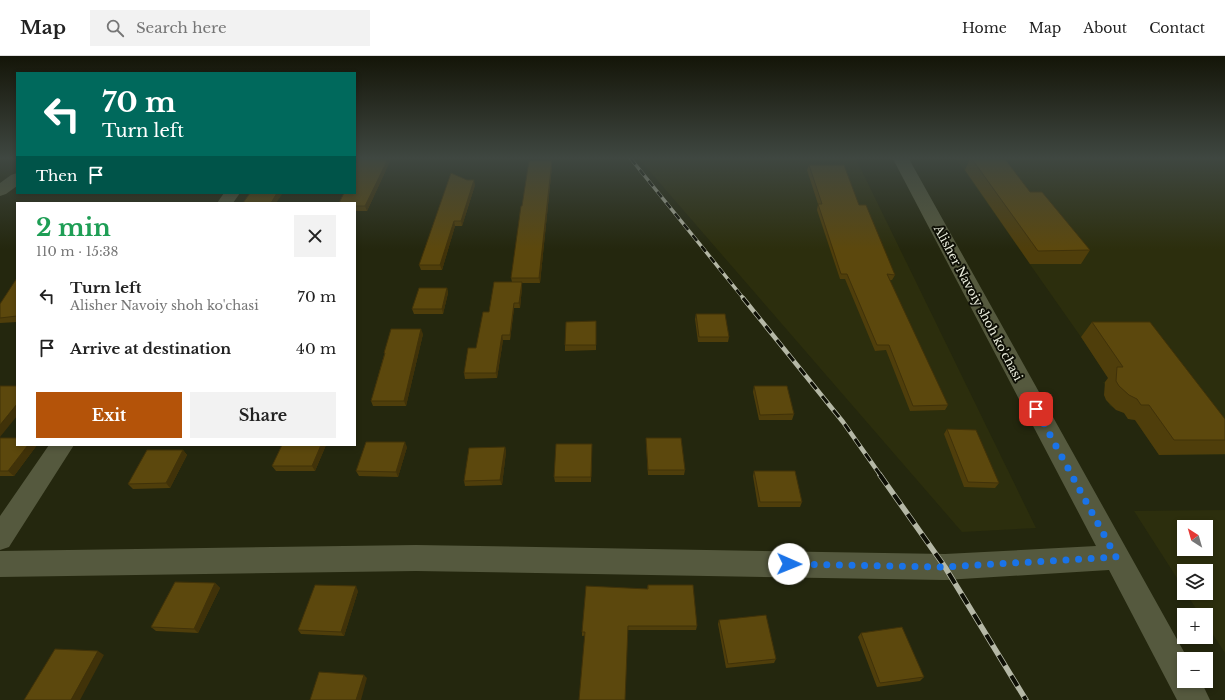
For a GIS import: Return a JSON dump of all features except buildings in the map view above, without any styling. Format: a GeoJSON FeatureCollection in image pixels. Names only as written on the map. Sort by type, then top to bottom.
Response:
{"type":"FeatureCollection","features":[{"type":"Feature","properties":{"kind":"street","name":"Alisher Navoiy shoh ko'chasi"},"geometry":{"type":"LineString","coordinates":[[917,189],[1194,700]]}},
{"type":"Feature","properties":{"kind":"street"},"geometry":{"type":"LineString","coordinates":[[0,538],[61,446]]}},
{"type":"Feature","properties":{"kind":"street"},"geometry":{"type":"LineString","coordinates":[[0,564],[416,558],[945,567],[1116,557]]}},
{"type":"Feature","properties":{"kind":"shaded area"},"geometry":{"type":"Polygon","coordinates":[[[665,189],[871,189],[1036,528],[962,532],[665,189]]]}},
{"type":"Feature","properties":{"kind":"shaded area"},"geometry":{"type":"Polygon","coordinates":[[[977,189],[1225,189],[1225,455],[1159,455],[1135,420],[1128,419],[1124,413],[1110,406],[1104,395],[1107,388],[1103,382],[1110,381],[1081,337],[977,189]]]}},
{"type":"Feature","properties":{"kind":"shaded area"},"geometry":{"type":"Polygon","coordinates":[[[1225,510],[1225,653],[1213,635],[1213,608],[1196,608],[1190,600],[1213,600],[1213,564],[1177,564],[1177,578],[1134,511],[1225,510]]]}},
{"type":"Feature","properties":{"kind":"railway"},"geometry":{"type":"LineString","coordinates":[[655,189],[744,299]]}},
{"type":"Feature","properties":{"kind":"railway"},"geometry":{"type":"LineString","coordinates":[[743,298],[843,422],[881,476]]}},
{"type":"Feature","properties":{"kind":"railway"},"geometry":{"type":"LineString","coordinates":[[880,475],[945,567],[1026,700]]}},
{"type":"Feature","properties":{"kind":"route"},"geometry":{"type":"LineString","coordinates":[[789,564],[945,567],[1116,557],[1036,409]]}}]}
